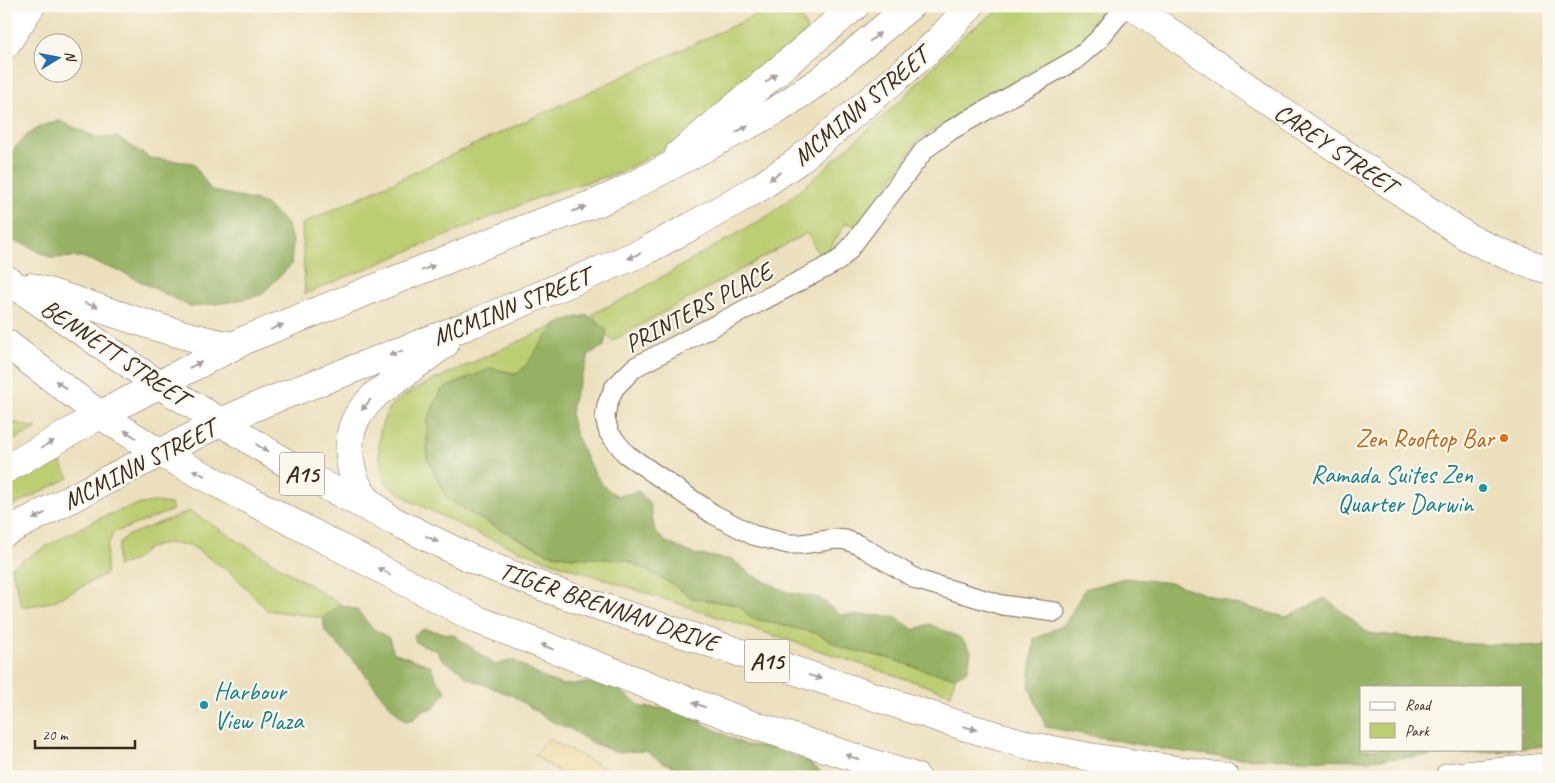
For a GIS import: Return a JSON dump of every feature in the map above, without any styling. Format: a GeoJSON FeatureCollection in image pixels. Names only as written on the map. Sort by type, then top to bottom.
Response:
{"type":"FeatureCollection","features":[{"type":"Feature","properties":{"kind":"street"},"geometry":{"type":"LineString","coordinates":[[6,44],[31,6]]}},
{"type":"Feature","properties":{"kind":"street","name":"MCMINN STREET"},"geometry":{"type":"LineString","coordinates":[[653,176],[855,6]]}},
{"type":"Feature","properties":{"kind":"street","name":"MCMINN STREET"},"geometry":{"type":"LineString","coordinates":[[6,469],[100,415],[232,346],[514,233],[599,202],[653,176],[784,105],[821,80],[910,6]]}},
{"type":"Feature","properties":{"kind":"street","name":"MCMINN STREET"},"geometry":{"type":"LineString","coordinates":[[6,532],[221,422],[264,403],[474,323],[643,252],[701,221],[760,187],[798,160],[856,114],[939,40],[970,6]]}},
{"type":"Feature","properties":{"kind":"street","name":"CAREY STREET"},"geometry":{"type":"LineString","coordinates":[[1133,6],[1274,106],[1466,236],[1508,257],[1549,270]]}},
{"type":"Feature","properties":{"kind":"street","name":"BENNETT STREET"},"geometry":{"type":"LineString","coordinates":[[8,280],[122,315],[170,332],[198,340],[232,346]]}},
{"type":"Feature","properties":{"kind":"street","name":"BENNETT STREET"},"geometry":{"type":"LineString","coordinates":[[8,280],[158,384],[221,422]]}},
{"type":"Feature","properties":{"kind":"street"},"geometry":{"type":"LineString","coordinates":[[388,518],[364,497],[353,473],[350,460],[350,444],[357,416],[376,394],[474,323]]}},
{"type":"Feature","properties":{"kind":"street"},"geometry":{"type":"LineString","coordinates":[[6,343],[100,415],[160,453]]}},
{"type":"Feature","properties":{"kind":"street","name":"TIGER BRENNAN DRIVE"},"geometry":{"type":"LineString","coordinates":[[221,422],[305,475],[388,518],[472,559],[558,593],[963,726],[1032,746],[1225,777]]}},
{"type":"Feature","properties":{"kind":"street","name":"A15"},"geometry":{"type":"LineString","coordinates":[[160,453],[478,620],[747,723],[916,777]]}},
{"type":"Feature","properties":{"kind":"street"},"geometry":{"type":"LineString","coordinates":[[1449,777],[1549,768]]}},
{"type":"Feature","properties":{"kind":"lane","name":"PRINTERS PLACE"},"geometry":{"type":"LineString","coordinates":[[1055,612],[1002,605],[918,580],[859,545],[846,540],[835,539],[788,544],[753,535],[714,514],[626,454],[609,433],[605,418],[607,405],[614,388],[635,367],[838,261],[847,252],[925,149],[951,130],[1075,60],[1098,40],[1126,6]]}},
{"type":"Feature","properties":{"kind":"green space"},"geometry":{"type":"Polygon","coordinates":[[[776,6],[795,6],[808,31],[685,137],[620,173],[549,193],[305,294],[302,224],[776,6]]]}},
{"type":"Feature","properties":{"kind":"green space"},"geometry":{"type":"Polygon","coordinates":[[[1004,6],[1095,6],[1101,14],[1097,28],[1083,41],[919,139],[860,227],[846,223],[822,261],[807,233],[612,341],[592,314],[629,296],[771,214],[900,101],[965,34],[1004,6]]]}},
{"type":"Feature","properties":{"kind":"green space"},"geometry":{"type":"Polygon","coordinates":[[[60,121],[98,138],[117,137],[150,158],[193,163],[211,190],[264,203],[286,223],[293,242],[291,265],[261,295],[231,302],[191,307],[126,274],[82,257],[51,258],[27,245],[6,238],[6,183],[8,182],[11,152],[26,136],[41,126],[60,121]]]}},
{"type":"Feature","properties":{"kind":"green space"},"geometry":{"type":"Polygon","coordinates":[[[588,315],[607,330],[604,346],[589,354],[571,414],[574,430],[583,451],[593,471],[604,486],[618,496],[639,491],[650,504],[655,532],[666,542],[694,554],[733,560],[752,575],[789,593],[820,598],[840,615],[894,616],[914,630],[929,624],[961,638],[971,651],[968,670],[955,677],[927,671],[888,658],[843,648],[816,633],[751,618],[738,605],[691,598],[672,584],[626,560],[572,557],[547,553],[478,518],[447,498],[427,458],[427,420],[442,389],[491,368],[517,374],[549,333],[561,322],[588,315]]]}},
{"type":"Feature","properties":{"kind":"green space"},"geometry":{"type":"Polygon","coordinates":[[[562,322],[543,341],[528,365],[517,374],[491,368],[427,420],[427,458],[447,498],[478,518],[547,553],[572,557],[626,560],[672,584],[691,598],[738,605],[751,618],[816,633],[843,648],[888,658],[927,671],[955,677],[951,694],[549,561],[485,537],[411,501],[387,484],[381,469],[379,446],[380,430],[389,407],[414,389],[562,322]]]}},
{"type":"Feature","properties":{"kind":"green space"},"geometry":{"type":"Polygon","coordinates":[[[6,421],[37,428],[6,444],[6,421]]]}},
{"type":"Feature","properties":{"kind":"green space"},"geometry":{"type":"Polygon","coordinates":[[[59,459],[69,478],[6,509],[6,488],[59,459]]]}},
{"type":"Feature","properties":{"kind":"green space"},"geometry":{"type":"Polygon","coordinates":[[[153,502],[171,504],[173,510],[113,533],[107,548],[106,574],[52,602],[22,607],[11,567],[98,519],[153,502]]]}},
{"type":"Feature","properties":{"kind":"green space"},"geometry":{"type":"Polygon","coordinates":[[[190,511],[340,604],[323,618],[267,610],[233,574],[190,545],[165,543],[147,549],[135,560],[117,566],[119,546],[126,536],[190,511]]]}},
{"type":"Feature","properties":{"kind":"green space"},"geometry":{"type":"Polygon","coordinates":[[[1125,578],[1172,583],[1231,603],[1286,617],[1325,598],[1368,633],[1469,644],[1540,646],[1549,643],[1549,745],[1522,749],[1522,686],[1360,686],[1360,750],[1509,750],[1502,751],[1369,760],[1229,758],[1162,749],[1046,727],[1029,687],[1034,639],[1065,624],[1085,589],[1125,578]]]}},
{"type":"Feature","properties":{"kind":"green space"},"geometry":{"type":"Polygon","coordinates":[[[340,604],[357,610],[372,628],[389,638],[393,652],[431,666],[436,679],[446,691],[433,709],[422,710],[414,719],[405,721],[384,699],[362,670],[325,631],[323,618],[340,604]]]}},
{"type":"Feature","properties":{"kind":"green space"},"geometry":{"type":"Polygon","coordinates":[[[424,629],[454,635],[495,665],[513,660],[544,678],[563,685],[587,683],[615,687],[642,707],[675,709],[745,745],[770,747],[809,762],[827,777],[695,777],[662,762],[646,751],[616,752],[593,743],[570,729],[551,721],[513,696],[467,678],[460,670],[443,660],[437,651],[416,642],[414,635],[424,629]]]}},
{"type":"Feature","properties":{"kind":"sand"},"geometry":{"type":"Polygon","coordinates":[[[548,739],[622,777],[566,777],[535,755],[548,739]]]}},
{"type":"Feature","properties":{"kind":"place","name":"Zen Rooftop Bar"},"geometry":{"type":"Point","coordinates":[1504,438]}},
{"type":"Feature","properties":{"kind":"place","name":"Ramada Suites Zen Quarter Darwin"},"geometry":{"type":"Point","coordinates":[1483,488]}},
{"type":"Feature","properties":{"kind":"place","name":"Harbour View Plaza"},"geometry":{"type":"Point","coordinates":[204,705]}}]}
